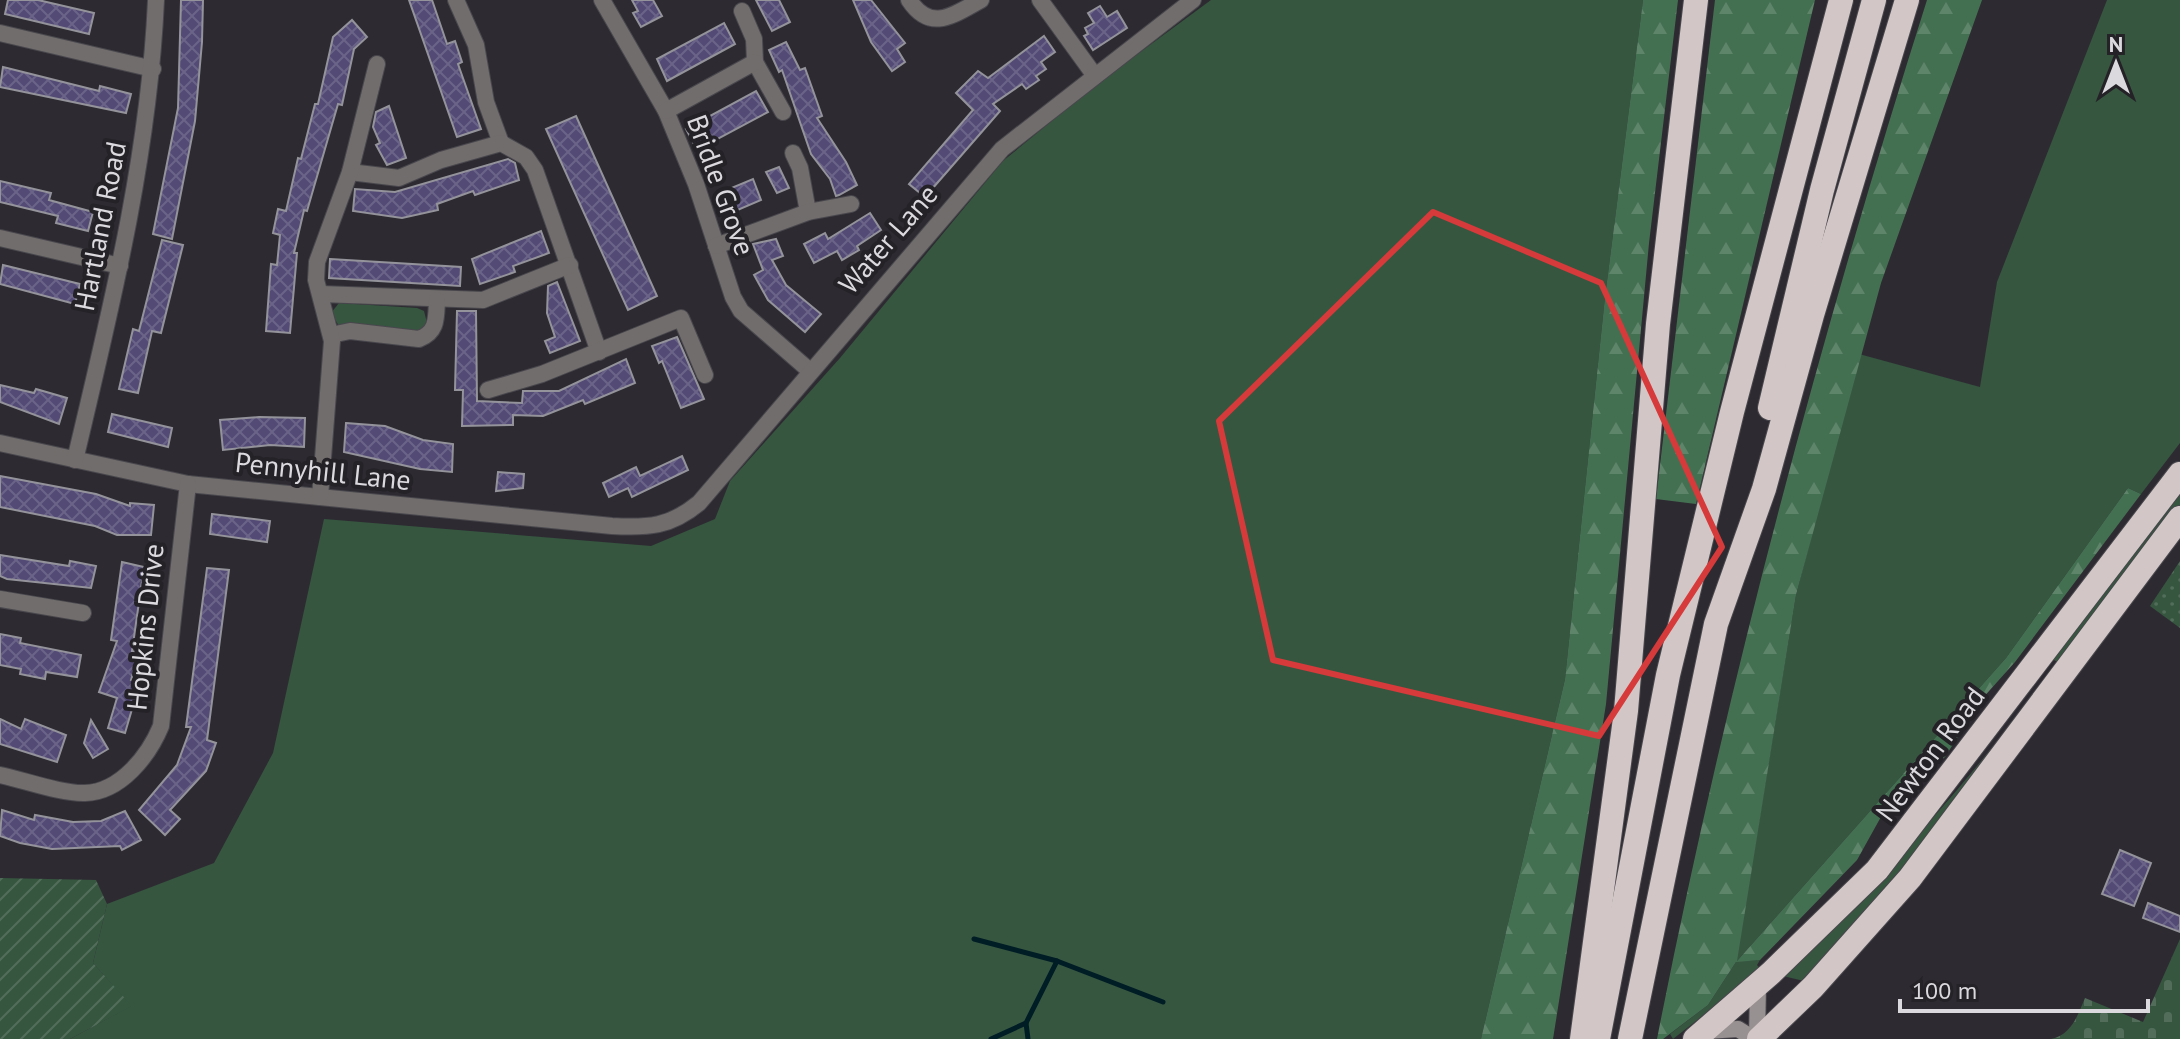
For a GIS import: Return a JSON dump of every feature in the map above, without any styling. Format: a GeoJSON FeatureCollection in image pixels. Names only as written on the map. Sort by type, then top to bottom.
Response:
{"type":"FeatureCollection","features":[{"type":"Feature","properties":{"kind":"highway"},"geometry":{"type":"LineString","coordinates":[[1582,1039],[1626,711],[1658,324],[1696,0]]}},
{"type":"Feature","properties":{"kind":"highway"},"geometry":{"type":"LineString","coordinates":[[1598,1039],[1668,675],[1732,412],[1841,0]]}},
{"type":"Feature","properties":{"kind":"highway"},"geometry":{"type":"LineString","coordinates":[[1630,1039],[1651,920],[1723,601],[1822,190],[1874,0]]}},
{"type":"Feature","properties":{"kind":"highway"},"geometry":{"type":"LineString","coordinates":[[1723,601],[1764,489],[1907,0]]}},
{"type":"Feature","properties":{"kind":"highway","name":"Newton Road"},"geometry":{"type":"LineString","coordinates":[[1700,1035],[1839,910],[1907,835],[2180,474]]}},
{"type":"Feature","properties":{"kind":"highway","name":"Newton Road"},"geometry":{"type":"LineString","coordinates":[[1756,1039],[1813,987],[1910,878],[2180,518]]}},
{"type":"Feature","properties":{"kind":"highway"},"geometry":{"type":"LineString","coordinates":[[1907,835],[1951,793],[2018,710],[2043,702]]}},
{"type":"Feature","properties":{"kind":"street","name":"Hartland Road"},"geometry":{"type":"LineString","coordinates":[[75,460],[142,156],[153,69],[156,0]]}},
{"type":"Feature","properties":{"kind":"street"},"geometry":{"type":"LineString","coordinates":[[456,0],[476,45],[486,102],[501,143],[526,157],[535,170],[599,352]]}},
{"type":"Feature","properties":{"kind":"street","name":"Bridle Grove"},"geometry":{"type":"LineString","coordinates":[[602,0],[666,111],[741,311],[810,371]]}},
{"type":"Feature","properties":{"kind":"street"},"geometry":{"type":"LineString","coordinates":[[909,0],[918,14],[934,20],[949,17],[981,0]]}},
{"type":"Feature","properties":{"kind":"street"},"geometry":{"type":"LineString","coordinates":[[1040,0],[1095,76]]}},
{"type":"Feature","properties":{"kind":"street","name":"Water Lane"},"geometry":{"type":"LineString","coordinates":[[644,528],[671,522],[699,503],[1002,149],[1193,0]]}},
{"type":"Feature","properties":{"kind":"street"},"geometry":{"type":"LineString","coordinates":[[742,11],[750,25],[755,62],[783,112]]}},
{"type":"Feature","properties":{"kind":"street"},"geometry":{"type":"LineString","coordinates":[[0,33],[153,69]]}},
{"type":"Feature","properties":{"kind":"street"},"geometry":{"type":"LineString","coordinates":[[666,111],[755,62]]}},
{"type":"Feature","properties":{"kind":"street"},"geometry":{"type":"LineString","coordinates":[[320,497],[331,335],[316,280],[317,262],[350,172],[377,64]]}},
{"type":"Feature","properties":{"kind":"street"},"geometry":{"type":"LineString","coordinates":[[350,172],[399,178],[441,160],[501,143]]}},
{"type":"Feature","properties":{"kind":"street"},"geometry":{"type":"LineString","coordinates":[[793,153],[800,168],[808,212]]}},
{"type":"Feature","properties":{"kind":"street"},"geometry":{"type":"LineString","coordinates":[[716,246],[808,212],[851,204]]}},
{"type":"Feature","properties":{"kind":"street"},"geometry":{"type":"LineString","coordinates":[[0,238],[120,266]]}},
{"type":"Feature","properties":{"kind":"street"},"geometry":{"type":"LineString","coordinates":[[321,294],[483,300],[570,265]]}},
{"type":"Feature","properties":{"kind":"street"},"geometry":{"type":"LineString","coordinates":[[331,335],[350,331],[419,339],[428,336],[435,326],[437,300]]}},
{"type":"Feature","properties":{"kind":"street"},"geometry":{"type":"LineString","coordinates":[[488,390],[599,352],[681,318],[705,375]]}},
{"type":"Feature","properties":{"kind":"street","name":"Pennyhill Lane"},"geometry":{"type":"LineString","coordinates":[[0,443],[188,484],[644,528]]}},
{"type":"Feature","properties":{"kind":"street","name":"Hopkins Drive"},"geometry":{"type":"LineString","coordinates":[[0,775],[86,793],[118,781],[152,746],[161,726],[188,484]]}},
{"type":"Feature","properties":{"kind":"street"},"geometry":{"type":"LineString","coordinates":[[0,599],[83,613]]}},
{"type":"Feature","properties":{"kind":"street"},"geometry":{"type":"LineString","coordinates":[[1700,1035],[1738,1029],[1756,1039],[1758,985]]}},
{"type":"Feature","properties":{"kind":"highlighted area"},"geometry":{"type":"Polygon","coordinates":[[[1433,212],[1601,283],[1722,547],[1599,736],[1273,660],[1219,421],[1433,212]]]}},
{"type":"Feature","properties":{"kind":"green space"},"geometry":{"type":"Polygon","coordinates":[[[1211,0],[1643,0],[1605,297],[1565,679],[1481,1039],[70,1039],[131,1006],[93,963],[107,904],[214,863],[273,753],[324,519],[651,546],[715,519],[730,481],[840,358],[1003,161],[1097,84],[1211,0]]]}},
{"type":"Feature","properties":{"kind":"green space"},"geometry":{"type":"Polygon","coordinates":[[[1643,0],[1678,0],[1649,243],[1606,704],[1553,1039],[1481,1039],[1565,679],[1605,297],[1643,0]]]}},
{"type":"Feature","properties":{"kind":"green space"},"geometry":{"type":"Polygon","coordinates":[[[1715,0],[1815,0],[1696,504],[1656,499],[1715,0]]]}},
{"type":"Feature","properties":{"kind":"green space"},"geometry":{"type":"Polygon","coordinates":[[[1927,0],[1982,0],[1881,283],[1796,595],[1737,961],[2006,658],[2128,488],[2141,494],[2015,662],[1981,700],[1945,757],[1882,815],[1857,860],[1760,960],[1736,962],[1708,1005],[1663,1039],[1657,1039],[1713,777],[1777,516],[1849,257],[1927,0]]]}},
{"type":"Feature","properties":{"kind":"green space"},"geometry":{"type":"Polygon","coordinates":[[[2107,0],[2180,0],[2180,443],[2141,494],[2128,488],[2006,658],[1737,961],[1760,960],[1757,965],[1761,970],[1673,1039],[1670,1034],[1708,1005],[1736,962],[1796,595],[1859,354],[1980,387],[1997,282],[2107,0]]]}},
{"type":"Feature","properties":{"kind":"green space"},"geometry":{"type":"Polygon","coordinates":[[[339,303],[417,308],[424,311],[427,323],[418,332],[339,326],[331,313],[339,303]]]}},
{"type":"Feature","properties":{"kind":"green space"},"geometry":{"type":"Polygon","coordinates":[[[2180,486],[2180,506],[2063,665],[2052,659],[2180,486]]]}},
{"type":"Feature","properties":{"kind":"green space"},"geometry":{"type":"Polygon","coordinates":[[[2180,561],[2180,628],[2150,606],[2180,561]]]}},
{"type":"Feature","properties":{"kind":"green space"},"geometry":{"type":"Polygon","coordinates":[[[2010,724],[2015,727],[1928,843],[1804,981],[1783,976],[1929,822],[2010,724]]]}},
{"type":"Feature","properties":{"kind":"green space"},"geometry":{"type":"Polygon","coordinates":[[[0,878],[96,880],[107,904],[93,963],[132,1006],[70,1039],[0,1039],[0,878]]]}},
{"type":"Feature","properties":{"kind":"green space"},"geometry":{"type":"Polygon","coordinates":[[[2180,939],[2180,1039],[2051,1039],[2069,1028],[2085,998],[2143,1022],[2180,939]]]}},
{"type":"Feature","properties":{"kind":"building"},"geometry":{"type":"Polygon","coordinates":[[[8,0],[38,0],[94,13],[89,34],[5,14],[8,0]]]}},
{"type":"Feature","properties":{"kind":"building"},"geometry":{"type":"Polygon","coordinates":[[[181,0],[203,0],[202,42],[195,121],[172,239],[153,234],[178,108],[181,0]]]}},
{"type":"Feature","properties":{"kind":"building"},"geometry":{"type":"Polygon","coordinates":[[[409,0],[432,0],[447,44],[455,41],[462,62],[458,64],[481,129],[457,137],[409,0]]]}},
{"type":"Feature","properties":{"kind":"building"},"geometry":{"type":"Polygon","coordinates":[[[632,0],[653,0],[662,16],[641,27],[633,13],[638,11],[632,0]]]}},
{"type":"Feature","properties":{"kind":"building"},"geometry":{"type":"Polygon","coordinates":[[[756,0],[779,0],[790,22],[772,31],[756,0]]]}},
{"type":"Feature","properties":{"kind":"building"},"geometry":{"type":"Polygon","coordinates":[[[853,0],[871,0],[905,43],[897,49],[905,62],[892,71],[871,42],[853,0]]]}},
{"type":"Feature","properties":{"kind":"building"},"geometry":{"type":"Polygon","coordinates":[[[1100,6],[1107,17],[1117,11],[1127,28],[1093,50],[1084,36],[1088,34],[1085,28],[1094,23],[1088,13],[1100,6]]]}},
{"type":"Feature","properties":{"kind":"building"},"geometry":{"type":"Polygon","coordinates":[[[352,20],[367,37],[354,49],[342,105],[338,104],[307,211],[304,210],[294,253],[297,253],[290,333],[266,331],[271,264],[277,265],[280,235],[273,233],[278,209],[286,211],[298,158],[301,159],[315,104],[318,104],[333,37],[352,20]]]}},
{"type":"Feature","properties":{"kind":"building"},"geometry":{"type":"Polygon","coordinates":[[[724,23],[735,44],[667,81],[657,59],[724,23]]]}},
{"type":"Feature","properties":{"kind":"building"},"geometry":{"type":"Polygon","coordinates":[[[1044,36],[1055,52],[1041,62],[1046,69],[1036,76],[1039,80],[1026,89],[1022,84],[993,104],[1000,111],[925,197],[909,184],[973,110],[956,93],[978,71],[988,78],[1044,36]]]}},
{"type":"Feature","properties":{"kind":"building"},"geometry":{"type":"Polygon","coordinates":[[[786,42],[800,70],[805,68],[822,116],[817,118],[857,185],[839,195],[836,196],[830,179],[811,154],[782,70],[779,72],[769,50],[786,42]]]}},
{"type":"Feature","properties":{"kind":"building"},"geometry":{"type":"Polygon","coordinates":[[[3,67],[99,91],[100,86],[131,94],[126,113],[0,87],[3,67]]]}},
{"type":"Feature","properties":{"kind":"building"},"geometry":{"type":"Polygon","coordinates":[[[756,91],[768,112],[697,150],[686,129],[756,91]]]}},
{"type":"Feature","properties":{"kind":"building"},"geometry":{"type":"Polygon","coordinates":[[[389,106],[406,158],[387,165],[376,145],[380,143],[373,127],[376,112],[389,106]]]}},
{"type":"Feature","properties":{"kind":"building"},"geometry":{"type":"Polygon","coordinates":[[[576,116],[657,296],[628,310],[546,129],[576,116]]]}},
{"type":"Feature","properties":{"kind":"building"},"geometry":{"type":"Polygon","coordinates":[[[508,159],[515,163],[519,180],[437,204],[438,210],[402,218],[353,211],[355,189],[395,192],[508,159]]]}},
{"type":"Feature","properties":{"kind":"building"},"geometry":{"type":"Polygon","coordinates":[[[779,167],[789,188],[777,193],[766,172],[779,167]]]}},
{"type":"Feature","properties":{"kind":"building"},"geometry":{"type":"Polygon","coordinates":[[[753,179],[761,200],[726,215],[717,194],[753,179]]]}},
{"type":"Feature","properties":{"kind":"building"},"geometry":{"type":"Polygon","coordinates":[[[0,181],[51,193],[49,200],[93,212],[88,231],[56,223],[58,216],[0,202],[0,181]]]}},
{"type":"Feature","properties":{"kind":"building"},"geometry":{"type":"Polygon","coordinates":[[[870,213],[881,230],[857,246],[859,250],[842,260],[837,251],[814,263],[804,244],[825,233],[828,239],[870,213]]]}},
{"type":"Feature","properties":{"kind":"building"},"geometry":{"type":"Polygon","coordinates":[[[541,231],[549,253],[513,266],[515,272],[480,284],[472,259],[541,231]]]}},
{"type":"Feature","properties":{"kind":"building"},"geometry":{"type":"Polygon","coordinates":[[[776,239],[783,256],[772,260],[786,285],[821,314],[805,332],[768,300],[754,275],[763,270],[753,244],[776,239]]]}},
{"type":"Feature","properties":{"kind":"building"},"geometry":{"type":"Polygon","coordinates":[[[162,240],[183,245],[161,333],[152,331],[138,393],[119,389],[133,329],[139,331],[162,240]]]}},
{"type":"Feature","properties":{"kind":"building"},"geometry":{"type":"Polygon","coordinates":[[[330,259],[461,267],[460,286],[329,278],[330,259]]]}},
{"type":"Feature","properties":{"kind":"building"},"geometry":{"type":"Polygon","coordinates":[[[3,265],[80,284],[75,304],[0,284],[3,265]]]}},
{"type":"Feature","properties":{"kind":"building"},"geometry":{"type":"Polygon","coordinates":[[[557,282],[580,341],[550,353],[545,341],[555,337],[547,313],[548,286],[557,282]]]}},
{"type":"Feature","properties":{"kind":"building"},"geometry":{"type":"Polygon","coordinates":[[[457,311],[476,311],[477,401],[522,403],[523,391],[559,391],[626,359],[635,383],[585,404],[583,400],[543,416],[513,415],[513,425],[462,426],[463,390],[455,390],[457,311]]]}},
{"type":"Feature","properties":{"kind":"building"},"geometry":{"type":"Polygon","coordinates":[[[677,337],[704,399],[681,408],[662,361],[659,363],[652,346],[677,337]]]}},
{"type":"Feature","properties":{"kind":"building"},"geometry":{"type":"Polygon","coordinates":[[[0,385],[34,393],[36,389],[67,398],[59,424],[0,402],[0,385]]]}},
{"type":"Feature","properties":{"kind":"building"},"geometry":{"type":"Polygon","coordinates":[[[112,414],[172,428],[168,447],[108,432],[112,414]]]}},
{"type":"Feature","properties":{"kind":"building"},"geometry":{"type":"Polygon","coordinates":[[[305,418],[304,447],[270,445],[223,450],[220,420],[305,418]]]}},
{"type":"Feature","properties":{"kind":"building"},"geometry":{"type":"Polygon","coordinates":[[[346,423],[385,426],[423,440],[453,444],[452,472],[420,469],[344,452],[346,423]]]}},
{"type":"Feature","properties":{"kind":"building"},"geometry":{"type":"Polygon","coordinates":[[[682,456],[688,470],[632,497],[628,488],[609,497],[603,483],[636,467],[640,476],[682,456]]]}},
{"type":"Feature","properties":{"kind":"building"},"geometry":{"type":"Polygon","coordinates":[[[498,472],[524,474],[523,488],[496,491],[498,472]]]}},
{"type":"Feature","properties":{"kind":"building"},"geometry":{"type":"Polygon","coordinates":[[[0,476],[96,494],[130,506],[130,503],[154,505],[151,535],[117,535],[95,526],[0,507],[0,476]]]}},
{"type":"Feature","properties":{"kind":"building"},"geometry":{"type":"Polygon","coordinates":[[[212,514],[270,521],[267,542],[210,534],[212,514]]]}},
{"type":"Feature","properties":{"kind":"building"},"geometry":{"type":"Polygon","coordinates":[[[0,555],[69,566],[70,561],[96,566],[91,588],[7,579],[0,576],[0,555]]]}},
{"type":"Feature","properties":{"kind":"building"},"geometry":{"type":"Polygon","coordinates":[[[122,562],[144,567],[132,651],[139,653],[131,680],[140,682],[125,733],[108,728],[117,698],[99,692],[117,641],[111,640],[122,562]]]}},
{"type":"Feature","properties":{"kind":"building"},"geometry":{"type":"Polygon","coordinates":[[[207,568],[229,570],[207,740],[216,743],[206,771],[170,810],[180,819],[165,835],[139,810],[177,765],[191,727],[186,727],[207,568]]]}},
{"type":"Feature","properties":{"kind":"building"},"geometry":{"type":"Polygon","coordinates":[[[0,634],[21,638],[20,643],[81,655],[77,677],[46,672],[45,679],[20,674],[21,669],[0,665],[0,634]]]}},
{"type":"Feature","properties":{"kind":"building"},"geometry":{"type":"Polygon","coordinates":[[[0,719],[21,729],[25,719],[66,735],[57,762],[0,744],[0,719]]]}},
{"type":"Feature","properties":{"kind":"building"},"geometry":{"type":"Polygon","coordinates":[[[91,720],[108,749],[93,758],[84,743],[91,720]]]}},
{"type":"Feature","properties":{"kind":"building"},"geometry":{"type":"Polygon","coordinates":[[[2,810],[34,820],[35,815],[73,822],[101,821],[125,811],[141,840],[122,850],[120,846],[52,849],[20,843],[0,836],[2,810]]]}},
{"type":"Feature","properties":{"kind":"building"},"geometry":{"type":"Polygon","coordinates":[[[2120,850],[2151,863],[2134,906],[2102,894],[2120,850]]]}},
{"type":"Feature","properties":{"kind":"building"},"geometry":{"type":"Polygon","coordinates":[[[2148,903],[2180,916],[2180,932],[2143,918],[2148,903]]]}},
{"type":"Feature","properties":{"kind":"waterway"},"geometry":{"type":"LineString","coordinates":[[974,939],[1057,961],[1163,1002]]}},
{"type":"Feature","properties":{"kind":"waterway"},"geometry":{"type":"LineString","coordinates":[[1028,1039],[1026,1023],[1057,961]]}},
{"type":"Feature","properties":{"kind":"waterway"},"geometry":{"type":"LineString","coordinates":[[991,1039],[1026,1023]]}}]}
